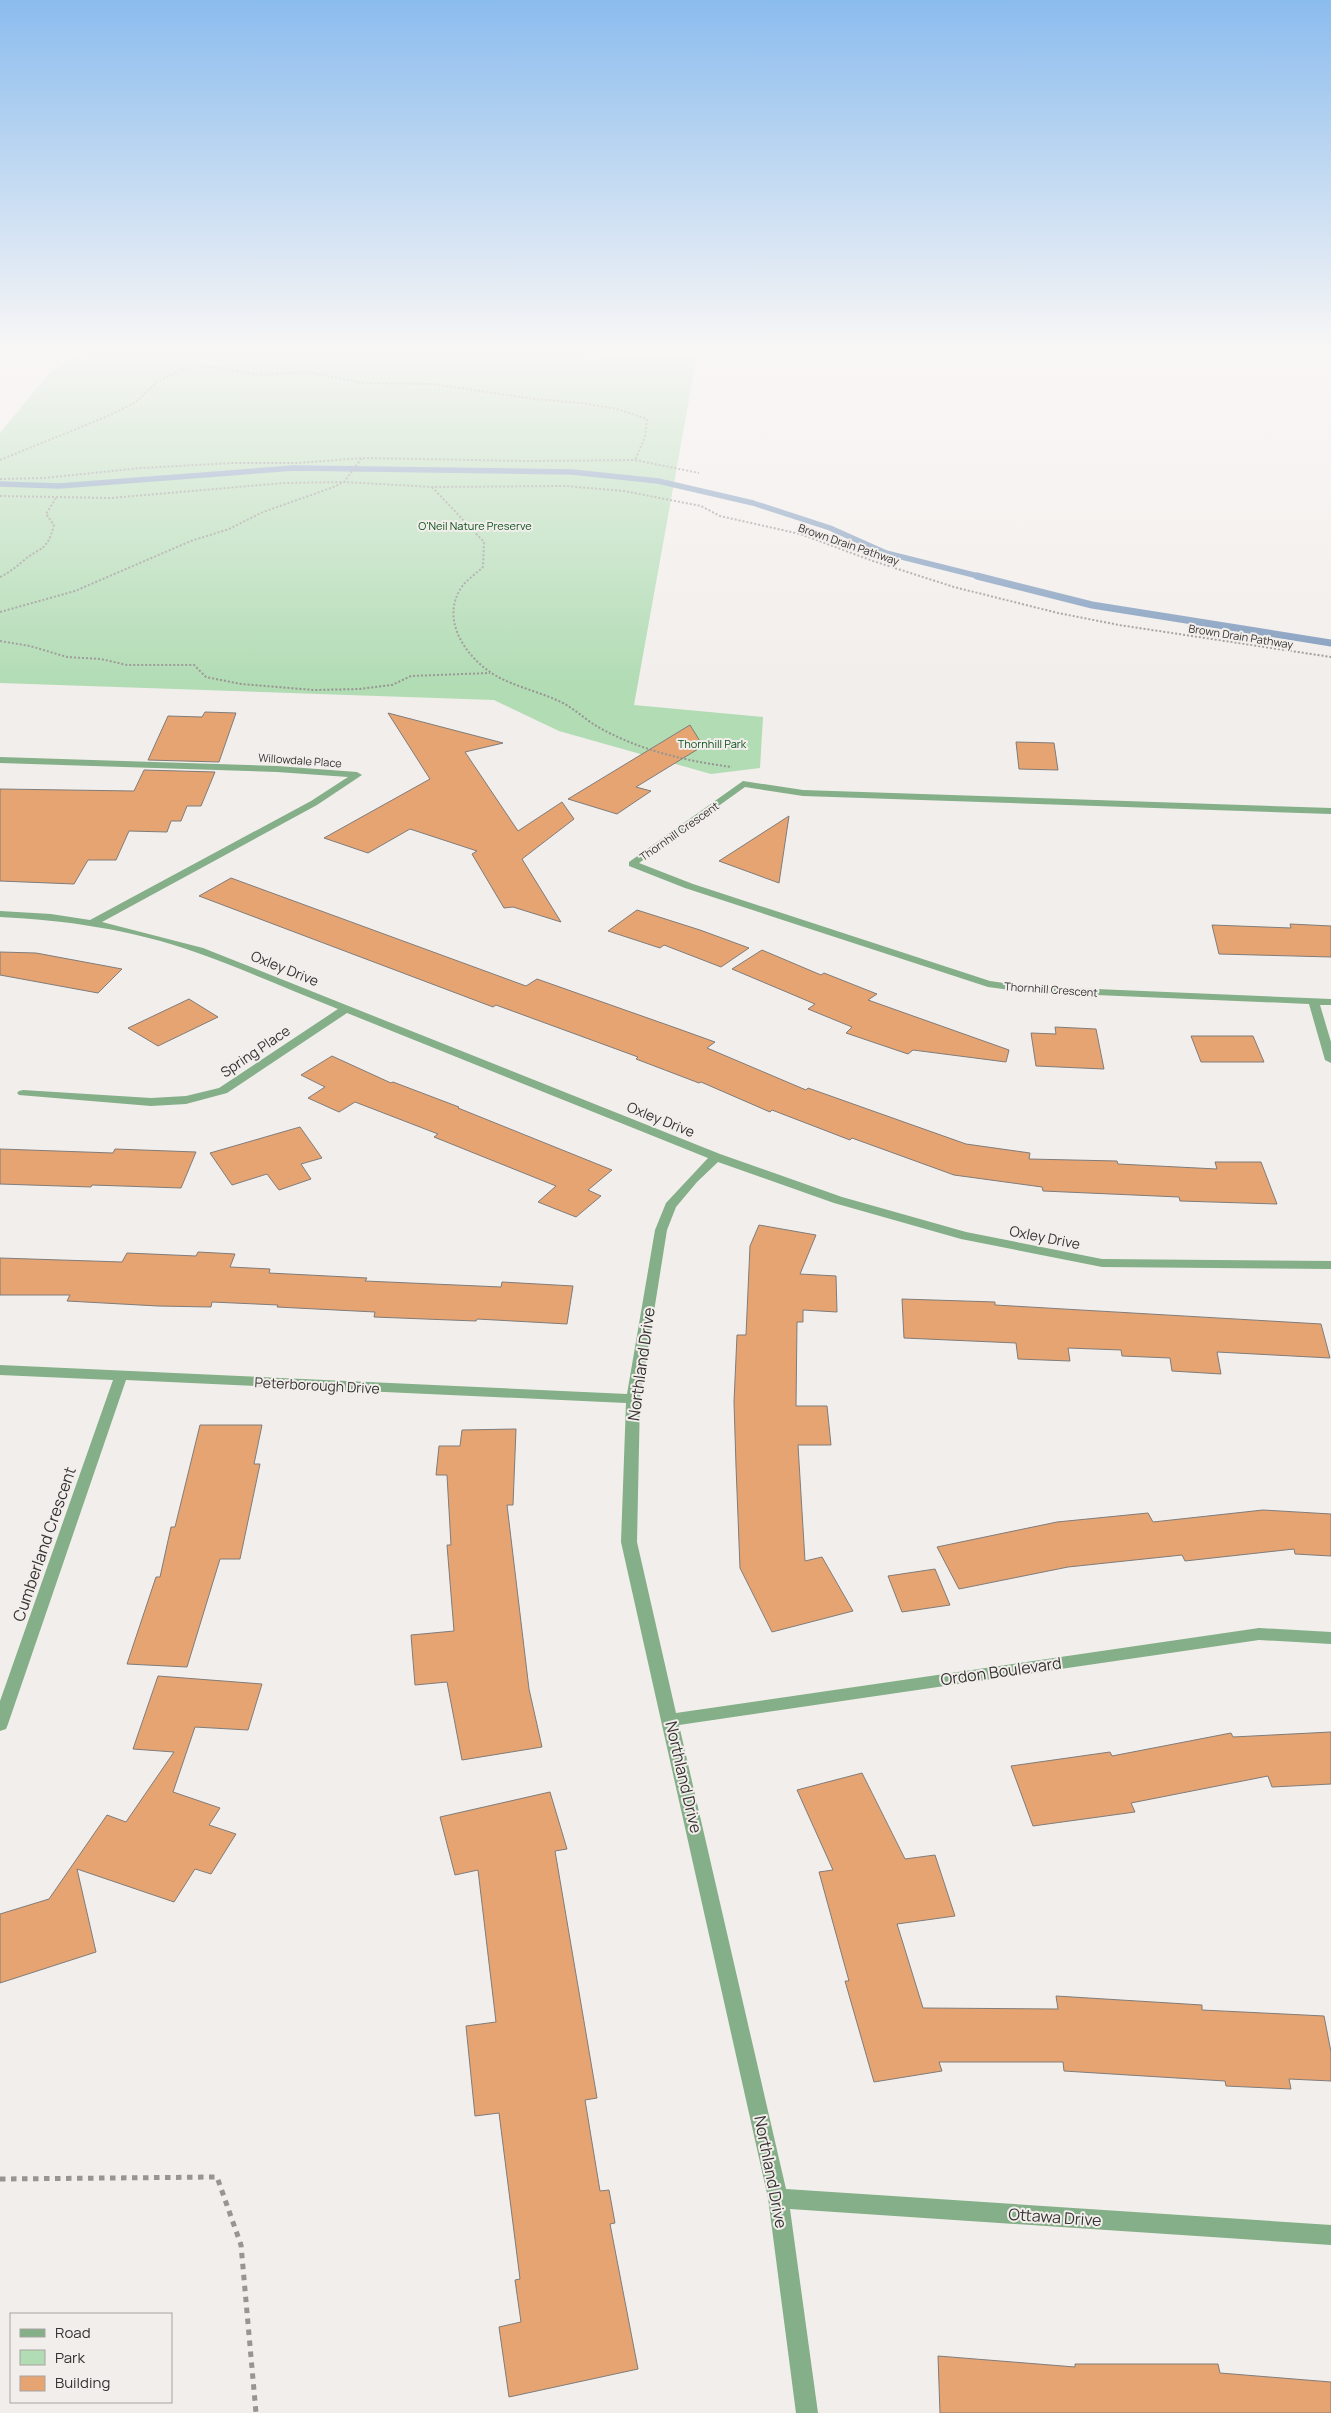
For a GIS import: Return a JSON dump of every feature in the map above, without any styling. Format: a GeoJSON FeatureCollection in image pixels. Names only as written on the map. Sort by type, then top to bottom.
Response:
{"type":"FeatureCollection","features":[{"type":"Feature","properties":{"kind":"street","name":"Willowdale Place"},"geometry":{"type":"LineString","coordinates":[[0,760],[277,769],[357,775],[314,803],[94,922]]}},
{"type":"Feature","properties":{"kind":"street"},"geometry":{"type":"LineString","coordinates":[[743,784],[803,793],[1331,811]]}},
{"type":"Feature","properties":{"kind":"street","name":"Thornhill Crescent"},"geometry":{"type":"LineString","coordinates":[[743,784],[632,864],[689,886],[988,984],[1026,989],[1331,1002]]}},
{"type":"Feature","properties":{"kind":"street","name":"Oxley Drive"},"geometry":{"type":"LineString","coordinates":[[0,914],[65,918],[94,922],[150,934],[199,950],[716,1157],[838,1200],[965,1236],[1102,1263],[1331,1265]]}},
{"type":"Feature","properties":{"kind":"street"},"geometry":{"type":"LineString","coordinates":[[1314,1001],[1331,1060]]}},
{"type":"Feature","properties":{"kind":"street","name":"Spring Place"},"geometry":{"type":"LineString","coordinates":[[23,1093],[151,1102],[186,1100],[223,1091],[347,1008]]}},
{"type":"Feature","properties":{"kind":"street","name":"Northland Drive"},"geometry":{"type":"LineString","coordinates":[[716,1157],[693,1179],[670,1206],[662,1230],[633,1399],[630,1542],[778,2198],[807,2413]]}},
{"type":"Feature","properties":{"kind":"street","name":"Peterborough Drive"},"geometry":{"type":"LineString","coordinates":[[0,1370],[633,1399]]}},
{"type":"Feature","properties":{"kind":"street","name":"Cumberland Crescent"},"geometry":{"type":"LineString","coordinates":[[0,1724],[121,1376]]}},
{"type":"Feature","properties":{"kind":"street","name":"Ordon Boulevard"},"geometry":{"type":"LineString","coordinates":[[671,1720],[1260,1634],[1331,1638]]}},
{"type":"Feature","properties":{"kind":"street","name":"Ottawa Drive"},"geometry":{"type":"LineString","coordinates":[[778,2198],[1331,2236]]}},
{"type":"Feature","properties":{"kind":"path"},"geometry":{"type":"LineString","coordinates":[[0,479],[44,478],[141,468],[233,463],[297,463],[341,460]]}},
{"type":"Feature","properties":{"kind":"path"},"geometry":{"type":"LineString","coordinates":[[0,612],[75,591],[191,541],[229,529],[263,512],[344,482],[361,460]]}},
{"type":"Feature","properties":{"kind":"path"},"geometry":{"type":"LineString","coordinates":[[450,460],[635,460],[699,473]]}},
{"type":"Feature","properties":{"kind":"path","name":"Brown Drain Pathway"},"geometry":{"type":"LineString","coordinates":[[0,496],[111,498],[284,483],[344,482],[432,487],[566,486],[624,491],[701,506],[720,516],[800,534],[873,561],[954,587],[1058,613],[1119,625],[1331,657]]}},
{"type":"Feature","properties":{"kind":"path"},"geometry":{"type":"LineString","coordinates":[[432,487],[484,542],[483,567],[461,589],[451,614],[457,637],[473,657],[491,673],[574,709],[595,726],[622,740],[691,762],[732,766],[743,784]]}},
{"type":"Feature","properties":{"kind":"path"},"geometry":{"type":"LineString","coordinates":[[0,577],[16,569],[24,560],[43,549],[51,537],[54,525],[46,514],[56,498]]}},
{"type":"Feature","properties":{"kind":"path"},"geometry":{"type":"LineString","coordinates":[[0,642],[30,646],[67,657],[101,659],[127,664],[194,665],[206,678],[241,684],[314,690],[360,689],[392,685],[411,676],[491,673]]}},
{"type":"Feature","properties":{"kind":"path"},"geometry":{"type":"LineString","coordinates":[[0,2179],[217,2177],[241,2245],[256,2413]]}},
{"type":"Feature","properties":{"kind":"green space","name":"O'Neil Nature Preserve"},"geometry":{"type":"Polygon","coordinates":[[[0,460],[678,460],[634,705],[763,717],[760,768],[711,774],[559,731],[494,700],[0,683],[0,460]]]}},
{"type":"Feature","properties":{"kind":"building"},"geometry":{"type":"Polygon","coordinates":[[[205,712],[236,713],[219,762],[148,760],[168,716],[202,717],[205,712]]]}},
{"type":"Feature","properties":{"kind":"building"},"geometry":{"type":"Polygon","coordinates":[[[388,713],[503,743],[465,752],[518,831],[562,802],[574,819],[522,859],[561,922],[513,907],[504,908],[472,854],[477,851],[410,829],[368,853],[324,838],[430,779],[388,713]]]}},
{"type":"Feature","properties":{"kind":"building"},"geometry":{"type":"Polygon","coordinates":[[[690,725],[703,746],[636,787],[651,791],[617,814],[568,799],[690,725]]]}},
{"type":"Feature","properties":{"kind":"building"},"geometry":{"type":"Polygon","coordinates":[[[1016,742],[1054,743],[1058,770],[1019,769],[1016,742]]]}},
{"type":"Feature","properties":{"kind":"building"},"geometry":{"type":"Polygon","coordinates":[[[144,770],[215,772],[201,806],[187,806],[181,821],[171,821],[167,832],[129,831],[116,860],[88,860],[74,884],[0,881],[0,789],[134,791],[144,770]]]}},
{"type":"Feature","properties":{"kind":"building"},"geometry":{"type":"Polygon","coordinates":[[[789,816],[779,883],[719,861],[789,816]]]}},
{"type":"Feature","properties":{"kind":"building"},"geometry":{"type":"Polygon","coordinates":[[[231,878],[526,986],[537,979],[715,1042],[707,1048],[806,1090],[808,1088],[966,1144],[1030,1153],[1029,1159],[1117,1161],[1118,1164],[1217,1169],[1215,1162],[1261,1162],[1277,1204],[1180,1201],[1179,1197],[1043,1191],[1042,1187],[954,1175],[852,1138],[850,1140],[772,1110],[770,1112],[701,1082],[699,1083],[636,1059],[638,1057],[496,1005],[493,1007],[199,896],[231,878]]]}},
{"type":"Feature","properties":{"kind":"building"},"geometry":{"type":"Polygon","coordinates":[[[637,910],[749,948],[721,967],[664,945],[660,948],[608,931],[637,910]]]}},
{"type":"Feature","properties":{"kind":"building"},"geometry":{"type":"Polygon","coordinates":[[[1290,924],[1331,926],[1331,957],[1219,954],[1212,925],[1291,928],[1290,924]]]}},
{"type":"Feature","properties":{"kind":"building"},"geometry":{"type":"Polygon","coordinates":[[[762,950],[821,975],[824,973],[877,994],[868,1000],[1009,1050],[1006,1062],[913,1050],[908,1054],[846,1033],[852,1027],[808,1009],[815,1004],[732,969],[762,950]]]}},
{"type":"Feature","properties":{"kind":"building"},"geometry":{"type":"Polygon","coordinates":[[[0,952],[36,953],[122,969],[98,993],[0,975],[0,952]]]}},
{"type":"Feature","properties":{"kind":"building"},"geometry":{"type":"Polygon","coordinates":[[[189,999],[218,1017],[158,1046],[128,1028],[189,999]]]}},
{"type":"Feature","properties":{"kind":"building"},"geometry":{"type":"Polygon","coordinates":[[[1055,1027],[1096,1029],[1104,1069],[1036,1066],[1031,1033],[1056,1034],[1055,1027]]]}},
{"type":"Feature","properties":{"kind":"building"},"geometry":{"type":"Polygon","coordinates":[[[1191,1036],[1253,1036],[1264,1062],[1201,1062],[1191,1036]]]}},
{"type":"Feature","properties":{"kind":"building"},"geometry":{"type":"Polygon","coordinates":[[[332,1056],[391,1083],[393,1082],[459,1107],[612,1170],[588,1190],[601,1196],[576,1217],[538,1202],[556,1186],[434,1137],[438,1134],[355,1102],[339,1112],[308,1098],[325,1087],[301,1075],[332,1056]]]}},
{"type":"Feature","properties":{"kind":"building"},"geometry":{"type":"Polygon","coordinates":[[[300,1127],[322,1158],[301,1164],[311,1179],[279,1190],[267,1174],[232,1185],[210,1153],[300,1127]]]}},
{"type":"Feature","properties":{"kind":"building"},"geometry":{"type":"Polygon","coordinates":[[[0,1149],[113,1153],[115,1149],[196,1152],[181,1188],[92,1185],[91,1187],[0,1184],[0,1149]]]}},
{"type":"Feature","properties":{"kind":"building"},"geometry":{"type":"Polygon","coordinates":[[[759,1225],[816,1235],[800,1274],[836,1276],[837,1312],[803,1310],[803,1322],[797,1322],[796,1406],[827,1406],[831,1445],[798,1445],[805,1561],[822,1557],[853,1611],[772,1632],[740,1568],[736,1466],[734,1402],[737,1335],[746,1335],[750,1246],[759,1225]]]}},
{"type":"Feature","properties":{"kind":"building"},"geometry":{"type":"Polygon","coordinates":[[[198,1252],[235,1254],[230,1267],[270,1269],[269,1273],[367,1278],[365,1281],[501,1287],[502,1282],[573,1286],[567,1324],[477,1319],[476,1321],[374,1317],[375,1312],[277,1307],[278,1305],[212,1302],[211,1307],[158,1306],[67,1301],[70,1295],[0,1295],[0,1258],[122,1262],[127,1253],[196,1256],[198,1252]]]}},
{"type":"Feature","properties":{"kind":"building"},"geometry":{"type":"Polygon","coordinates":[[[902,1299],[995,1302],[995,1305],[1321,1324],[1330,1358],[1217,1352],[1221,1374],[1172,1371],[1170,1358],[1122,1356],[1121,1350],[1068,1348],[1070,1361],[1018,1359],[1016,1343],[904,1338],[902,1299]]]}},
{"type":"Feature","properties":{"kind":"building"},"geometry":{"type":"Polygon","coordinates":[[[200,1425],[262,1425],[254,1464],[260,1464],[240,1559],[220,1559],[187,1667],[127,1664],[156,1577],[160,1577],[171,1527],[175,1527],[200,1425]]]}},
{"type":"Feature","properties":{"kind":"building"},"geometry":{"type":"Polygon","coordinates":[[[516,1429],[513,1505],[507,1505],[529,1689],[542,1747],[462,1760],[447,1682],[415,1685],[411,1635],[454,1631],[447,1545],[451,1545],[447,1475],[436,1475],[439,1446],[460,1446],[462,1430],[516,1429]]]}},
{"type":"Feature","properties":{"kind":"building"},"geometry":{"type":"Polygon","coordinates":[[[1263,1510],[1331,1514],[1331,1556],[1295,1554],[1294,1549],[1185,1561],[1182,1555],[1068,1567],[959,1589],[937,1547],[1057,1522],[1148,1513],[1153,1522],[1263,1510]]]}},
{"type":"Feature","properties":{"kind":"building"},"geometry":{"type":"Polygon","coordinates":[[[935,1569],[950,1605],[902,1612],[888,1576],[935,1569]]]}},
{"type":"Feature","properties":{"kind":"building"},"geometry":{"type":"Polygon","coordinates":[[[158,1676],[262,1684],[248,1730],[195,1727],[173,1792],[220,1808],[209,1825],[236,1834],[211,1874],[195,1869],[174,1902],[77,1869],[96,1952],[0,1983],[0,1914],[49,1899],[107,1815],[126,1822],[174,1752],[133,1749],[158,1676]]]}},
{"type":"Feature","properties":{"kind":"building"},"geometry":{"type":"Polygon","coordinates":[[[1331,1732],[1331,1784],[1272,1787],[1268,1776],[1131,1803],[1135,1812],[1033,1826],[1011,1766],[1110,1752],[1112,1756],[1231,1733],[1233,1737],[1331,1732]]]}},
{"type":"Feature","properties":{"kind":"building"},"geometry":{"type":"Polygon","coordinates":[[[862,1773],[905,1859],[935,1855],[955,1916],[897,1924],[923,2008],[1058,2009],[1056,1996],[1202,2005],[1202,2010],[1324,2016],[1331,2052],[1331,2081],[1289,2079],[1291,2089],[1226,2086],[1225,2081],[1064,2071],[1063,2062],[939,2062],[942,2071],[874,2082],[845,1981],[849,1981],[819,1872],[833,1870],[797,1790],[862,1773]]]}},
{"type":"Feature","properties":{"kind":"building"},"geometry":{"type":"Polygon","coordinates":[[[550,1792],[567,1849],[555,1851],[597,2098],[585,2100],[600,2191],[609,2190],[615,2223],[610,2224],[638,2369],[509,2397],[499,2327],[521,2322],[515,2280],[520,2279],[499,2113],[475,2116],[466,2026],[496,2022],[478,1870],[455,1875],[440,1817],[550,1792]]]}},
{"type":"Feature","properties":{"kind":"building"},"geometry":{"type":"Polygon","coordinates":[[[938,2356],[1075,2367],[1075,2364],[1218,2364],[1220,2373],[1331,2382],[1331,2413],[940,2413],[938,2356]]]}},
{"type":"Feature","properties":{"kind":"waterway"},"geometry":{"type":"LineString","coordinates":[[0,484],[59,486],[294,468],[572,472],[658,481],[753,503],[830,528],[886,553],[982,577]]}},
{"type":"Feature","properties":{"kind":"waterway"},"geometry":{"type":"LineString","coordinates":[[977,576],[1092,605],[1331,643]]}},
{"type":"Feature","properties":{"kind":"park label","name":"Thornhill Park"},"geometry":{"type":"Point","coordinates":[712,743]}}]}
